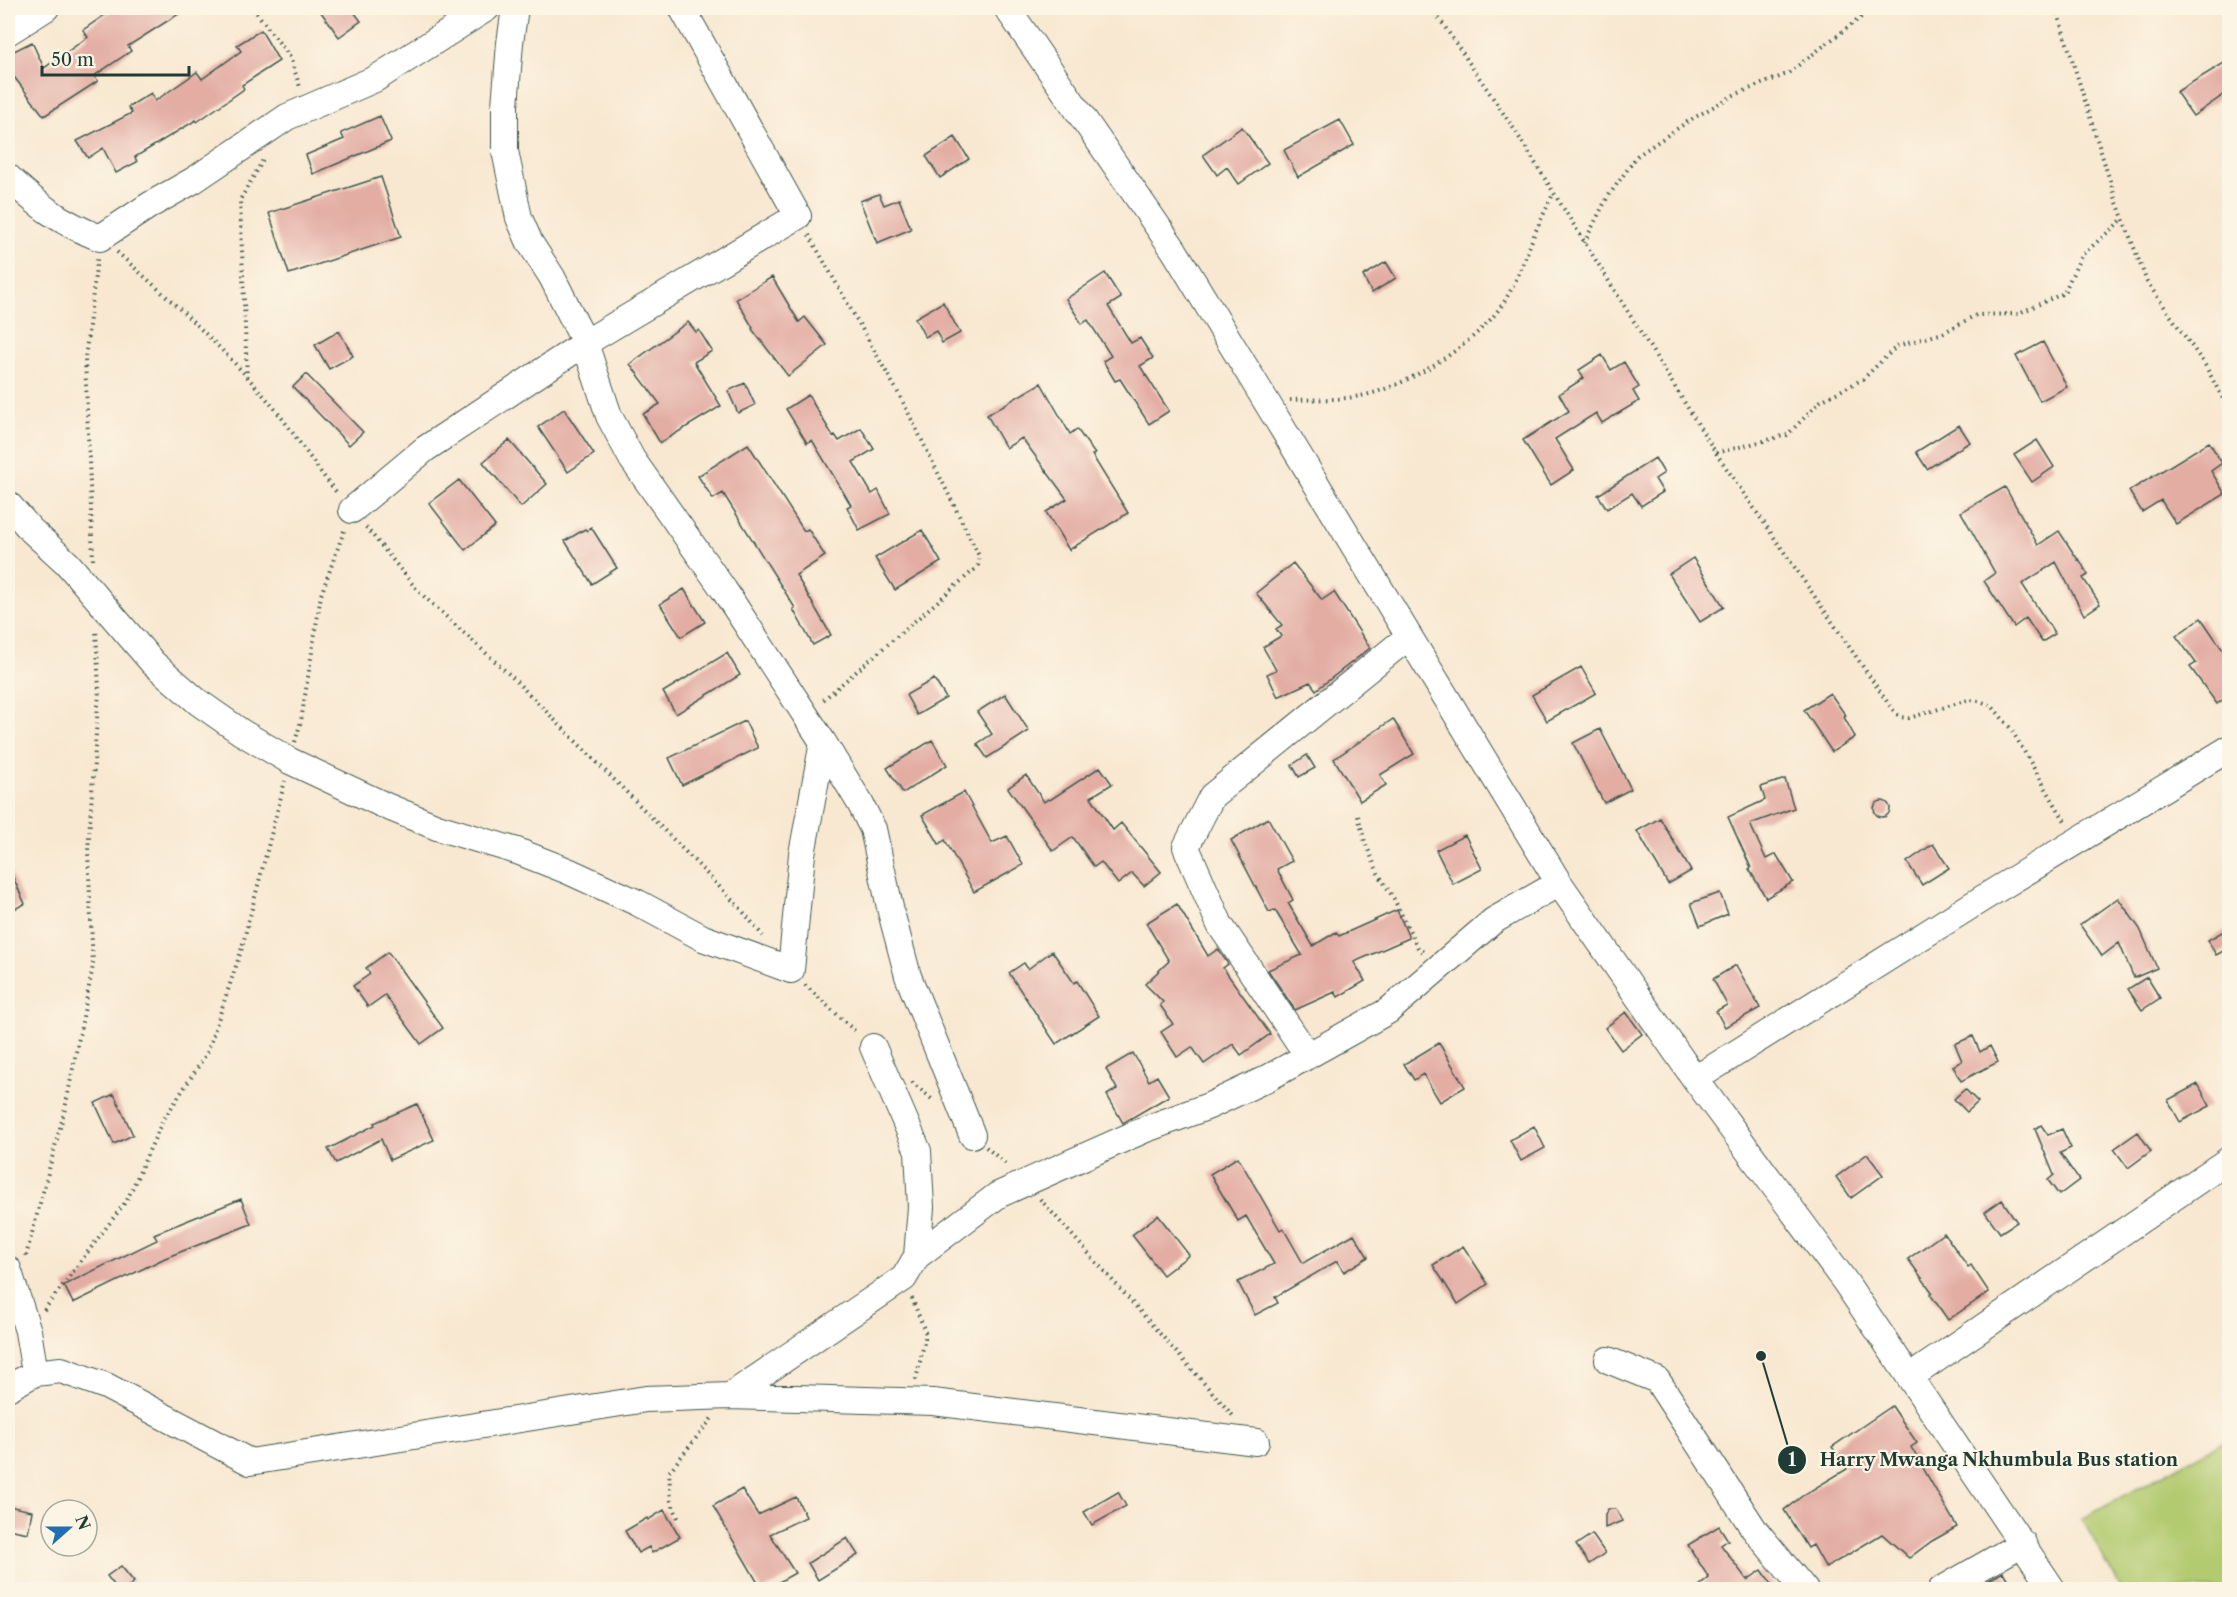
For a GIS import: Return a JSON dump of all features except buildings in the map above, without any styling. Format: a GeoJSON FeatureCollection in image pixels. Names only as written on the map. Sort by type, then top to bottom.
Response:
{"type":"FeatureCollection","features":[{"type":"Feature","properties":{"kind":"street"},"geometry":{"type":"LineString","coordinates":[[8,32],[46,8]]}},
{"type":"Feature","properties":{"kind":"street"},"geometry":{"type":"LineString","coordinates":[[8,177],[45,210],[70,226],[100,238],[150,205],[194,180],[287,117],[375,79],[487,8]]}},
{"type":"Feature","properties":{"kind":"street"},"geometry":{"type":"LineString","coordinates":[[515,8],[505,106],[505,152],[519,218],[530,243],[552,277],[585,343],[609,416],[632,459],[724,590],[823,742],[873,829],[908,976],[972,1135]]}},
{"type":"Feature","properties":{"kind":"street"},"geometry":{"type":"LineString","coordinates":[[352,510],[425,450],[585,343],[798,216],[682,8]]}},
{"type":"Feature","properties":{"kind":"street"},"geometry":{"type":"LineString","coordinates":[[1007,8],[1174,250],[1559,883],[1695,1079],[1846,1282],[2053,1590]]}},
{"type":"Feature","properties":{"kind":"street"},"geometry":{"type":"LineString","coordinates":[[8,504],[30,530],[67,563],[153,663],[198,702],[241,732],[290,761],[437,827],[517,851],[568,871],[638,903],[703,938],[791,970],[802,854],[823,742]]}},
{"type":"Feature","properties":{"kind":"street"},"geometry":{"type":"LineString","coordinates":[[1308,1056],[1220,925],[1186,847],[1212,796],[1408,637]]}},
{"type":"Feature","properties":{"kind":"street"},"geometry":{"type":"LineString","coordinates":[[1695,1079],[1978,901],[2229,748]]}},
{"type":"Feature","properties":{"kind":"street"},"geometry":{"type":"LineString","coordinates":[[730,1396],[904,1278],[917,1256],[998,1195],[1146,1129],[1209,1106],[1308,1056],[1388,1011],[1493,921],[1559,883]]}},
{"type":"Feature","properties":{"kind":"street"},"geometry":{"type":"LineString","coordinates":[[873,1047],[918,1151],[921,1207],[917,1256]]}},
{"type":"Feature","properties":{"kind":"street"},"geometry":{"type":"LineString","coordinates":[[1910,1377],[2229,1159]]}},
{"type":"Feature","properties":{"kind":"street"},"geometry":{"type":"LineString","coordinates":[[16,1266],[35,1373]]}},
{"type":"Feature","properties":{"kind":"street"},"geometry":{"type":"LineString","coordinates":[[1608,1360],[1657,1380],[1754,1529],[1805,1590]]}},
{"type":"Feature","properties":{"kind":"street"},"geometry":{"type":"LineString","coordinates":[[8,1388],[35,1373],[61,1370],[106,1386],[250,1462],[646,1399],[730,1396],[933,1402],[1256,1442]]}},
{"type":"Feature","properties":{"kind":"street"},"geometry":{"type":"LineString","coordinates":[[1941,1590],[2023,1543]]}},
{"type":"Feature","properties":{"kind":"path"},"geometry":{"type":"LineString","coordinates":[[253,8],[290,57],[301,85],[287,117]]}},
{"type":"Feature","properties":{"kind":"path"},"geometry":{"type":"LineString","coordinates":[[1432,8],[1514,129],[1716,453],[1892,710],[1900,717],[1909,718],[1968,700],[1980,701],[1992,706],[2011,729],[2076,842]]}},
{"type":"Feature","properties":{"kind":"path"},"geometry":{"type":"LineString","coordinates":[[1584,243],[1607,198],[1637,156],[1690,120],[1734,95],[1787,74],[1873,8]]}},
{"type":"Feature","properties":{"kind":"path"},"geometry":{"type":"LineString","coordinates":[[2056,8],[2123,219],[2147,282],[2205,365],[2229,412]]}},
{"type":"Feature","properties":{"kind":"path"},"geometry":{"type":"LineString","coordinates":[[247,378],[240,200],[264,159]]}},
{"type":"Feature","properties":{"kind":"path"},"geometry":{"type":"LineString","coordinates":[[1265,400],[1339,398],[1375,392],[1406,379],[1464,346],[1503,304],[1515,284],[1535,233],[1554,194]]}},
{"type":"Feature","properties":{"kind":"path"},"geometry":{"type":"LineString","coordinates":[[798,216],[902,398],[979,556],[978,565],[974,570],[806,716]]}},
{"type":"Feature","properties":{"kind":"path"},"geometry":{"type":"LineString","coordinates":[[1716,453],[1787,435],[1821,401],[1863,379],[1897,346],[1942,333],[1976,315],[2017,314],[2064,293],[2081,256],[2123,219]]}},
{"type":"Feature","properties":{"kind":"path"},"geometry":{"type":"LineString","coordinates":[[100,238],[182,310],[247,378],[278,413],[323,476],[418,591],[510,675],[602,767],[740,908],[769,943]]}},
{"type":"Feature","properties":{"kind":"path"},"geometry":{"type":"LineString","coordinates":[[16,1266],[65,1109],[93,966],[88,851],[99,690],[85,359],[100,238]]}},
{"type":"Feature","properties":{"kind":"path"},"geometry":{"type":"LineString","coordinates":[[28,1330],[127,1200],[162,1122],[207,1053],[241,951],[301,721],[321,595],[352,510]]}},
{"type":"Feature","properties":{"kind":"path"},"geometry":{"type":"LineString","coordinates":[[1358,816],[1365,842],[1378,873],[1394,899],[1418,948],[1431,957],[1456,952]]}},
{"type":"Feature","properties":{"kind":"path"},"geometry":{"type":"LineString","coordinates":[[791,970],[817,998],[873,1047]]}},
{"type":"Feature","properties":{"kind":"path"},"geometry":{"type":"LineString","coordinates":[[906,1076],[939,1106]]}},
{"type":"Feature","properties":{"kind":"path"},"geometry":{"type":"LineString","coordinates":[[972,1135],[1025,1182],[1256,1442]]}},
{"type":"Feature","properties":{"kind":"path"},"geometry":{"type":"LineString","coordinates":[[904,1278],[926,1334],[915,1381],[933,1402]]}},
{"type":"Feature","properties":{"kind":"path"},"geometry":{"type":"LineString","coordinates":[[678,1518],[671,1501],[669,1472],[730,1396]]}},
{"type":"Feature","properties":{"kind":"green space"},"geometry":{"type":"Polygon","coordinates":[[[2229,1438],[2229,1589],[2121,1589],[2082,1519],[2229,1438]]]}},
{"type":"Feature","properties":{"kind":"place","name":"Harry Mwanga Nkhumbula Bus station"},"geometry":{"type":"Point","coordinates":[1761,1356]}}]}
